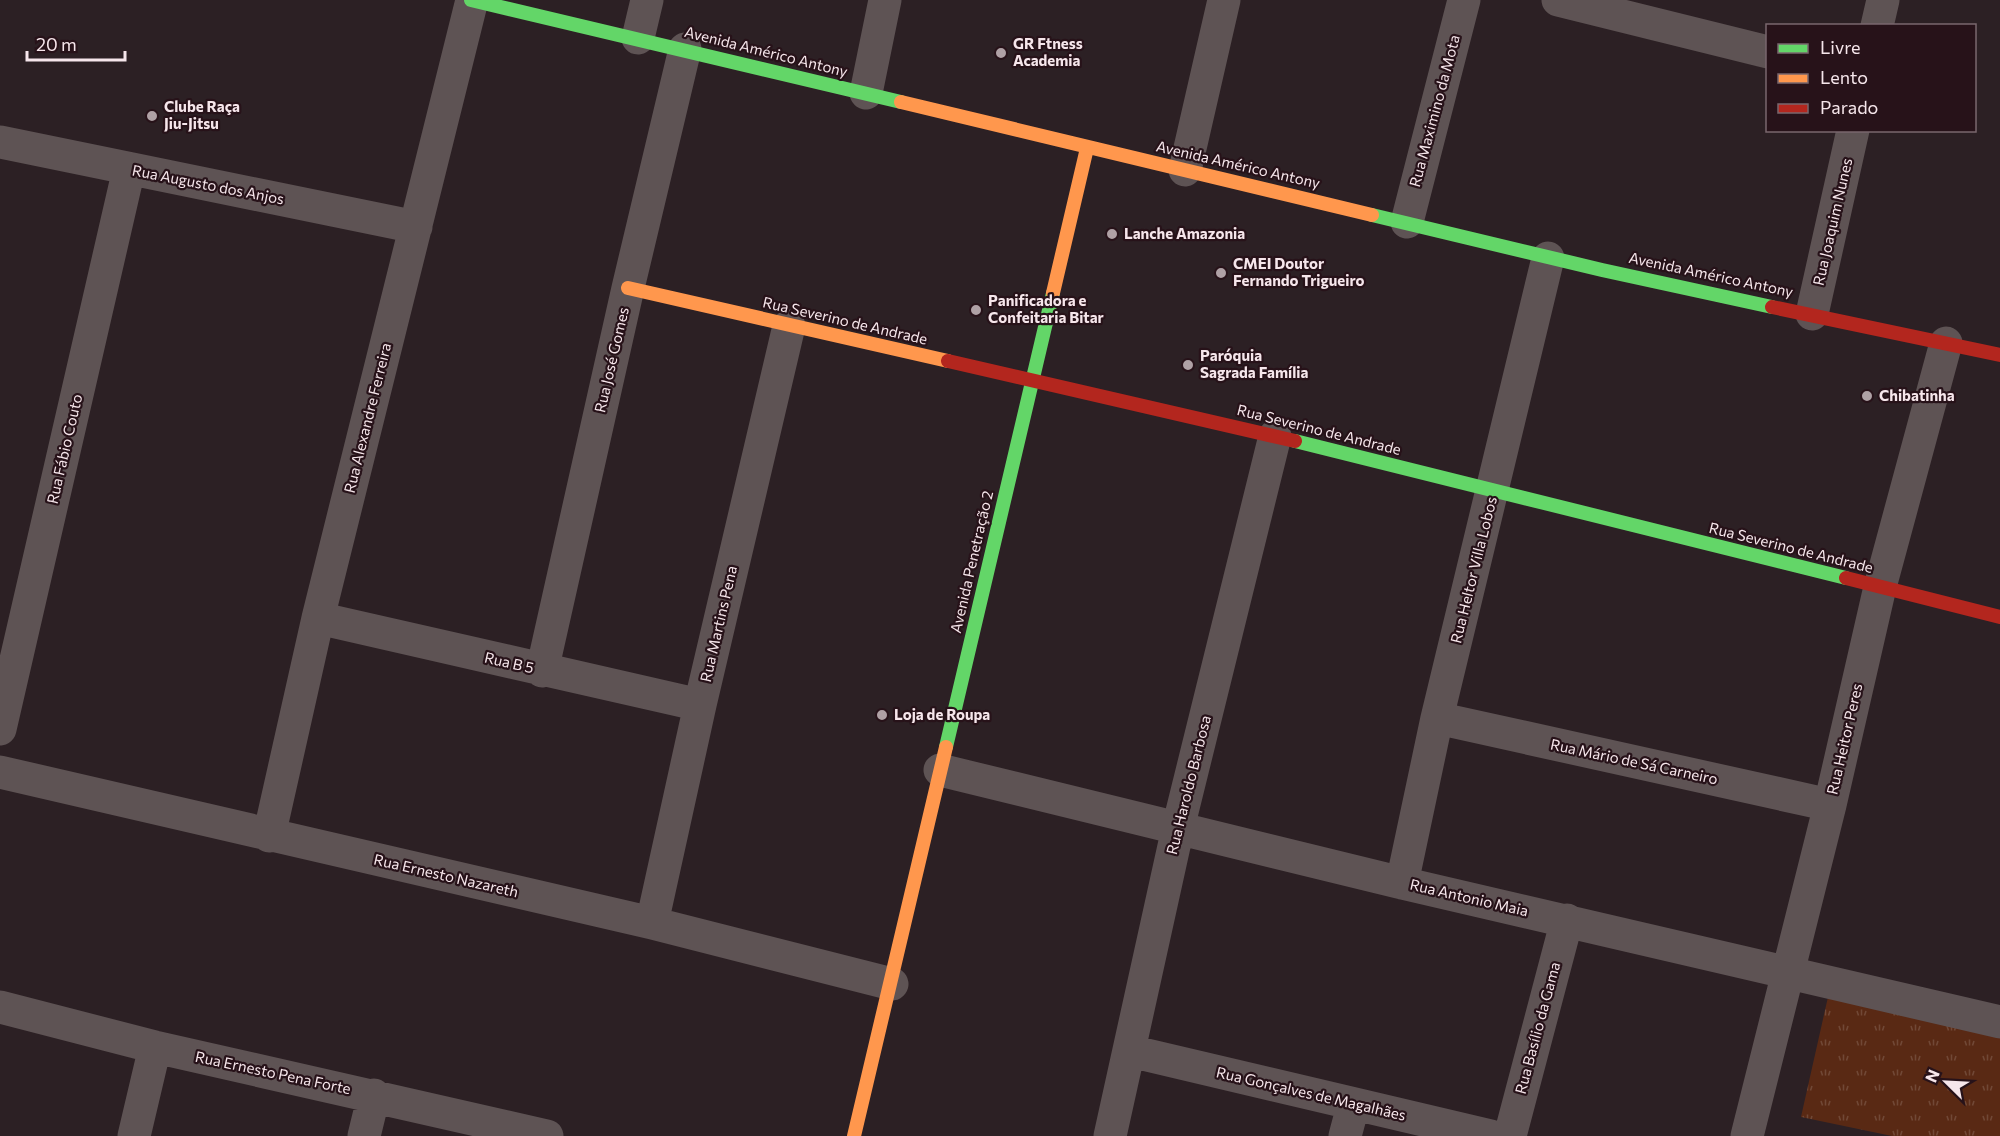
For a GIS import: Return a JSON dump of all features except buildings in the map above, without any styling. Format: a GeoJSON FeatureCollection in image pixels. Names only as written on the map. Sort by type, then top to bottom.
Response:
{"type":"FeatureCollection","features":[{"type":"Feature","properties":{"kind":"street","name":"Avenida Américo Antony"},"geometry":{"type":"LineString","coordinates":[[471,0],[685,49],[1087,148],[1407,222],[1548,258],[2000,355]]}},
{"type":"Feature","properties":{"kind":"street","name":"Rua Alexandre Ferreira"},"geometry":{"type":"LineString","coordinates":[[269,836],[318,618],[471,0]]}},
{"type":"Feature","properties":{"kind":"street"},"geometry":{"type":"LineString","coordinates":[[638,38],[647,0]]}},
{"type":"Feature","properties":{"kind":"street"},"geometry":{"type":"LineString","coordinates":[[866,93],[885,0]]}},
{"type":"Feature","properties":{"kind":"street"},"geometry":{"type":"LineString","coordinates":[[1185,170],[1224,0]]}},
{"type":"Feature","properties":{"kind":"street","name":"Rua Maximino da Mota"},"geometry":{"type":"LineString","coordinates":[[1407,222],[1464,0]]}},
{"type":"Feature","properties":{"kind":"street"},"geometry":{"type":"LineString","coordinates":[[1558,0],[1766,52]]}},
{"type":"Feature","properties":{"kind":"street"},"geometry":{"type":"LineString","coordinates":[[1877,24],[1883,0]]}},
{"type":"Feature","properties":{"kind":"street","name":"Rua José Gomes"},"geometry":{"type":"LineString","coordinates":[[542,671],[628,288],[685,49]]}},
{"type":"Feature","properties":{"kind":"street","name":"Rua Joaquim Nunes"},"geometry":{"type":"LineString","coordinates":[[1812,314],[1853,132]]}},
{"type":"Feature","properties":{"kind":"street","name":"Rua Augusto dos Anjos"},"geometry":{"type":"LineString","coordinates":[[0,142],[416,226]]}},
{"type":"Feature","properties":{"kind":"street","name":"Avenida Penetração 2"},"geometry":{"type":"LineString","coordinates":[[854,1136],[892,984],[940,770],[1087,148]]}},
{"type":"Feature","properties":{"kind":"street","name":"Rua Fábio Couto"},"geometry":{"type":"LineString","coordinates":[[0,729],[129,169]]}},
{"type":"Feature","properties":{"kind":"street","name":"Rua Heltor Villa Lobos"},"geometry":{"type":"LineString","coordinates":[[1402,883],[1437,718],[1494,491],[1548,258]]}},
{"type":"Feature","properties":{"kind":"street","name":"Rua Severino de Andrade"},"geometry":{"type":"LineString","coordinates":[[628,288],[1275,436],[2000,617]]}},
{"type":"Feature","properties":{"kind":"street","name":"Rua Martins Pena"},"geometry":{"type":"LineString","coordinates":[[652,923],[700,705],[789,326]]}},
{"type":"Feature","properties":{"kind":"street","name":"Rua Heitor Peres"},"geometry":{"type":"LineString","coordinates":[[1749,1136],[1830,805],[1880,587],[1946,343]]}},
{"type":"Feature","properties":{"kind":"street","name":"Rua Haroldo Barbosa"},"geometry":{"type":"LineString","coordinates":[[1110,1136],[1178,828],[1275,436]]}},
{"type":"Feature","properties":{"kind":"street","name":"Rua B 5"},"geometry":{"type":"LineString","coordinates":[[318,618],[542,671],[700,705]]}},
{"type":"Feature","properties":{"kind":"street","name":"Rua Mário de Sá Carneiro"},"geometry":{"type":"LineString","coordinates":[[1437,718],[1830,805]]}},
{"type":"Feature","properties":{"kind":"street","name":"Rua Antonio Maia"},"geometry":{"type":"LineString","coordinates":[[940,770],[1402,883],[2000,1022]]}},
{"type":"Feature","properties":{"kind":"street","name":"Rua Ernesto Nazareth"},"geometry":{"type":"LineString","coordinates":[[0,772],[652,923],[892,984]]}},
{"type":"Feature","properties":{"kind":"street","name":"Rua Basílio da Gama"},"geometry":{"type":"LineString","coordinates":[[1510,1136],[1567,920]]}},
{"type":"Feature","properties":{"kind":"street","name":"Rua Ernesto Pena Forte"},"geometry":{"type":"LineString","coordinates":[[0,1007],[155,1047],[547,1136]]}},
{"type":"Feature","properties":{"kind":"street"},"geometry":{"type":"LineString","coordinates":[[134,1136],[155,1047]]}},
{"type":"Feature","properties":{"kind":"street","name":"Rua Gonçalves de Magalhães"},"geometry":{"type":"LineString","coordinates":[[1130,1051],[1349,1121],[1491,1136]]}},
{"type":"Feature","properties":{"kind":"street"},"geometry":{"type":"LineString","coordinates":[[364,1136],[374,1095]]}},
{"type":"Feature","properties":{"kind":"green space"},"geometry":{"type":"Polygon","coordinates":[[[1828,997],[2000,1035],[2000,1136],[1892,1136],[1801,1117],[1828,997]]]}},
{"type":"Feature","properties":{"kind":"traffic: fast"},"geometry":{"type":"LineString","coordinates":[[471,0],[901,102]]}},
{"type":"Feature","properties":{"kind":"traffic: fast"},"geometry":{"type":"LineString","coordinates":[[1372,215],[1602,270],[1772,307]]}},
{"type":"Feature","properties":{"kind":"traffic: fast"},"geometry":{"type":"LineString","coordinates":[[946,747],[1053,293]]}},
{"type":"Feature","properties":{"kind":"traffic: fast"},"geometry":{"type":"LineString","coordinates":[[1295,441],[1846,578]]}},
{"type":"Feature","properties":{"kind":"traffic: slow"},"geometry":{"type":"LineString","coordinates":[[901,102],[1372,215]]}},
{"type":"Feature","properties":{"kind":"traffic: slow"},"geometry":{"type":"LineString","coordinates":[[1053,293],[1087,148]]}},
{"type":"Feature","properties":{"kind":"traffic: slow"},"geometry":{"type":"LineString","coordinates":[[628,288],[948,361]]}},
{"type":"Feature","properties":{"kind":"traffic: slow"},"geometry":{"type":"LineString","coordinates":[[854,1136],[946,747]]}},
{"type":"Feature","properties":{"kind":"traffic: jam"},"geometry":{"type":"LineString","coordinates":[[1772,307],[2000,355]]}},
{"type":"Feature","properties":{"kind":"traffic: jam"},"geometry":{"type":"LineString","coordinates":[[948,361],[1295,441]]}},
{"type":"Feature","properties":{"kind":"traffic: jam"},"geometry":{"type":"LineString","coordinates":[[1846,578],[2000,617]]}},
{"type":"Feature","properties":{"kind":"place","name":"GR Ftness Academia"},"geometry":{"type":"Point","coordinates":[1001,53]}},
{"type":"Feature","properties":{"kind":"place","name":"Clube Raça Jiu-Jitsu"},"geometry":{"type":"Point","coordinates":[152,116]}},
{"type":"Feature","properties":{"kind":"place","name":"Lanche Amazonia"},"geometry":{"type":"Point","coordinates":[1112,234]}},
{"type":"Feature","properties":{"kind":"place","name":"CMEI Doutor Fernando Trigueiro"},"geometry":{"type":"Point","coordinates":[1221,273]}},
{"type":"Feature","properties":{"kind":"place","name":"Panificadora e Confeitaria Bitar"},"geometry":{"type":"Point","coordinates":[976,310]}},
{"type":"Feature","properties":{"kind":"place","name":"Paróquia Sagrada Família"},"geometry":{"type":"Point","coordinates":[1188,365]}},
{"type":"Feature","properties":{"kind":"place","name":"Chibatinha"},"geometry":{"type":"Point","coordinates":[1867,396]}},
{"type":"Feature","properties":{"kind":"place","name":"Loja de Roupa"},"geometry":{"type":"Point","coordinates":[882,715]}}]}
